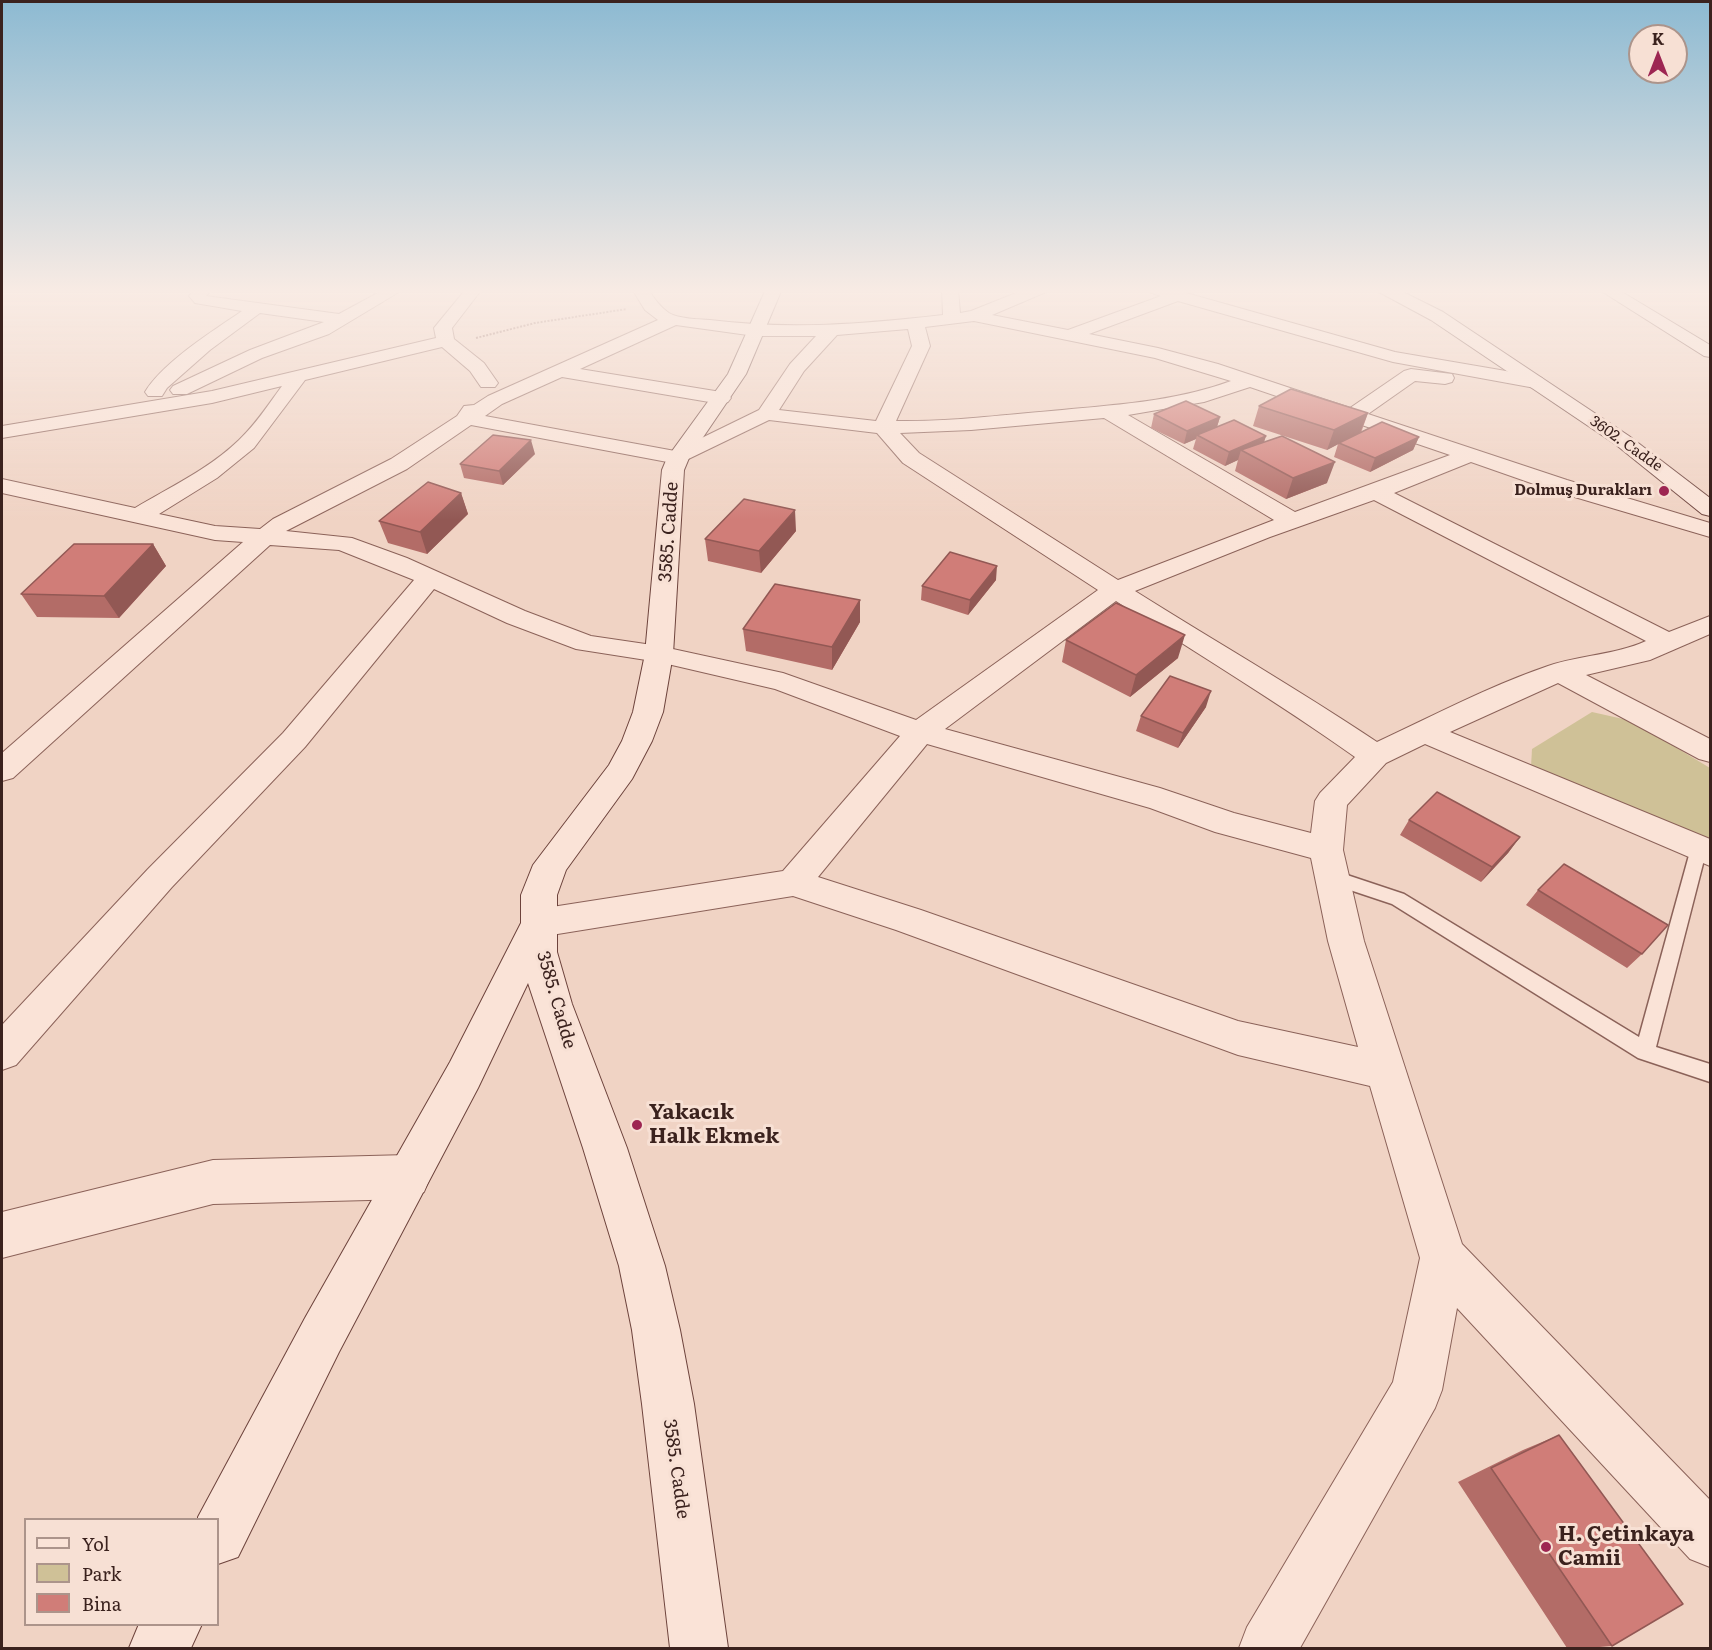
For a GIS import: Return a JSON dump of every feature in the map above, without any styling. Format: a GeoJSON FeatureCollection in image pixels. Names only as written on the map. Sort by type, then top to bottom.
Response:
{"type":"FeatureCollection","features":[{"type":"Feature","properties":{"kind":"street"},"geometry":{"type":"LineString","coordinates":[[144,409],[159,385],[181,366]]}},
{"type":"Feature","properties":{"kind":"street"},"geometry":{"type":"LineString","coordinates":[[144,409],[231,366]]}},
{"type":"Feature","properties":{"kind":"street"},"geometry":{"type":"LineString","coordinates":[[2,432],[144,409],[343,366]]}},
{"type":"Feature","properties":{"kind":"street"},"geometry":{"type":"LineString","coordinates":[[476,366],[488,383]]}},
{"type":"Feature","properties":{"kind":"street"},"geometry":{"type":"LineString","coordinates":[[2,770],[241,556],[282,524],[399,464],[495,400],[571,366]]}},
{"type":"Feature","properties":{"kind":"street","name":"3585. Cadde"},"geometry":{"type":"LineString","coordinates":[[699,1648],[669,1416],[649,1298],[626,1209],[553,1004],[539,952],[538,895],[550,865],[621,771],[637,741],[648,712],[659,654],[671,489],[678,458],[721,398],[740,366]]}},
{"type":"Feature","properties":{"kind":"street"},"geometry":{"type":"LineString","coordinates":[[466,418],[678,458],[766,414],[799,366]]}},
{"type":"Feature","properties":{"kind":"street"},"geometry":{"type":"LineString","coordinates":[[883,427],[912,366]]}},
{"type":"Feature","properties":{"kind":"street"},"geometry":{"type":"LineString","coordinates":[[1201,366],[1559,485],[1710,530]]}},
{"type":"Feature","properties":{"kind":"street"},"geometry":{"type":"LineString","coordinates":[[1444,366],[1535,382]]}},
{"type":"Feature","properties":{"kind":"street","name":"3602. Cadde"},"geometry":{"type":"LineString","coordinates":[[1511,366],[1659,466],[1710,509]]}},
{"type":"Feature","properties":{"kind":"street"},"geometry":{"type":"LineString","coordinates":[[560,371],[721,398]]}},
{"type":"Feature","properties":{"kind":"street"},"geometry":{"type":"LineString","coordinates":[[1354,415],[1411,375],[1449,379],[1567,404]]}},
{"type":"Feature","properties":{"kind":"street"},"geometry":{"type":"LineString","coordinates":[[139,516],[213,469],[247,444],[298,377]]}},
{"type":"Feature","properties":{"kind":"street"},"geometry":{"type":"LineString","coordinates":[[766,414],[883,427],[920,427],[1108,412],[1167,404],[1211,395],[1251,381]]}},
{"type":"Feature","properties":{"kind":"street"},"geometry":{"type":"LineString","coordinates":[[488,383],[528,385]]}},
{"type":"Feature","properties":{"kind":"street"},"geometry":{"type":"LineString","coordinates":[[466,418],[488,383]]}},
{"type":"Feature","properties":{"kind":"street"},"geometry":{"type":"LineString","coordinates":[[1108,412],[1262,501],[1292,521]]}},
{"type":"Feature","properties":{"kind":"street"},"geometry":{"type":"LineString","coordinates":[[883,427],[911,458],[1253,678],[1313,713],[1375,756]]}},
{"type":"Feature","properties":{"kind":"street"},"geometry":{"type":"LineString","coordinates":[[794,883],[920,732],[1115,590],[1471,455]]}},
{"type":"Feature","properties":{"kind":"street"},"geometry":{"type":"LineString","coordinates":[[2,486],[215,533],[343,543],[430,577],[516,617],[586,643],[659,654],[783,682],[920,732],[1160,799],[1329,863]]}},
{"type":"Feature","properties":{"kind":"street"},"geometry":{"type":"LineString","coordinates":[[1375,492],[1670,643]]}},
{"type":"Feature","properties":{"kind":"street"},"geometry":{"type":"LineString","coordinates":[[2,1052],[160,878],[294,740],[430,577]]}},
{"type":"Feature","properties":{"kind":"street"},"geometry":{"type":"LineString","coordinates":[[1710,624],[1640,654],[1559,672],[1485,703],[1375,756],[1331,801],[1329,863],[1346,941],[1443,1258],[1710,1539]]}},
{"type":"Feature","properties":{"kind":"street"},"geometry":{"type":"LineString","coordinates":[[1559,672],[1710,752]]}},
{"type":"Feature","properties":{"kind":"street"},"geometry":{"type":"LineString","coordinates":[[1423,732],[1705,850]]}},
{"type":"Feature","properties":{"kind":"street"},"geometry":{"type":"LineString","coordinates":[[219,1536],[321,1335],[464,1075],[539,923],[794,883],[908,920],[1238,1038],[1386,1071]]}},
{"type":"Feature","properties":{"kind":"street"},"geometry":{"type":"LineString","coordinates":[[2,1234],[213,1182],[408,1177]]}},
{"type":"Feature","properties":{"kind":"street"},"geometry":{"type":"LineString","coordinates":[[1268,1648],[1417,1390],[1443,1258]]}},
{"type":"Feature","properties":{"kind":"street"},"geometry":{"type":"LineString","coordinates":[[158,1648],[172,1626]]}},
{"type":"Feature","properties":{"kind":"lane"},"geometry":{"type":"LineString","coordinates":[[1645,1052],[1705,850]]}},
{"type":"Feature","properties":{"kind":"lane"},"geometry":{"type":"LineString","coordinates":[[1329,863],[1398,899],[1645,1052],[1710,1073]]}},
{"type":"Feature","properties":{"kind":"green space"},"geometry":{"type":"Polygon","coordinates":[[[1592,712],[1632,721],[1710,768],[1710,839],[1535,771],[1531,767],[1532,749],[1592,712]]]}},
{"type":"Feature","properties":{"kind":"building"},"geometry":{"type":"Polygon","coordinates":[[[1291,389],[1368,413],[1334,430],[1259,406],[1291,389]]]}},
{"type":"Feature","properties":{"kind":"building"},"geometry":{"type":"Polygon","coordinates":[[[1186,401],[1220,417],[1187,431],[1154,414],[1186,401]]]}},
{"type":"Feature","properties":{"kind":"building"},"geometry":{"type":"Polygon","coordinates":[[[1234,420],[1266,436],[1229,452],[1197,435],[1234,420]]]}},
{"type":"Feature","properties":{"kind":"building"},"geometry":{"type":"Polygon","coordinates":[[[1382,422],[1419,437],[1375,458],[1339,443],[1382,422]]]}},
{"type":"Feature","properties":{"kind":"building"},"geometry":{"type":"Polygon","coordinates":[[[493,435],[531,440],[499,471],[460,464],[493,435]]]}},
{"type":"Feature","properties":{"kind":"building"},"geometry":{"type":"Polygon","coordinates":[[[1282,436],[1335,462],[1293,478],[1241,450],[1282,436]]]}},
{"type":"Feature","properties":{"kind":"building"},"geometry":{"type":"Polygon","coordinates":[[[428,482],[461,493],[420,532],[379,521],[428,482]]]}},
{"type":"Feature","properties":{"kind":"building"},"geometry":{"type":"Polygon","coordinates":[[[744,499],[795,510],[759,551],[705,539],[744,499]]]}},
{"type":"Feature","properties":{"kind":"building"},"geometry":{"type":"Polygon","coordinates":[[[74,544],[153,544],[104,596],[21,594],[74,544]]]}},
{"type":"Feature","properties":{"kind":"building"},"geometry":{"type":"Polygon","coordinates":[[[950,552],[997,566],[970,600],[922,586],[950,552]]]}},
{"type":"Feature","properties":{"kind":"building"},"geometry":{"type":"Polygon","coordinates":[[[775,584],[860,600],[832,647],[743,629],[775,584]]]}},
{"type":"Feature","properties":{"kind":"building"},"geometry":{"type":"Polygon","coordinates":[[[1116,603],[1185,635],[1136,675],[1066,640],[1116,603]]]}},
{"type":"Feature","properties":{"kind":"building"},"geometry":{"type":"Polygon","coordinates":[[[1170,676],[1211,691],[1183,733],[1141,716],[1170,676]]]}},
{"type":"Feature","properties":{"kind":"building"},"geometry":{"type":"Polygon","coordinates":[[[1437,792],[1520,837],[1492,867],[1409,820],[1437,792]]]}},
{"type":"Feature","properties":{"kind":"building"},"geometry":{"type":"Polygon","coordinates":[[[1564,864],[1668,925],[1642,954],[1538,890],[1564,864]]]}},
{"type":"Feature","properties":{"kind":"building"},"geometry":{"type":"Polygon","coordinates":[[[1559,1435],[1683,1604],[1612,1646],[1491,1468],[1559,1435]]]}},
{"type":"Feature","properties":{"kind":"place","name":"Dolmuş Durakları"},"geometry":{"type":"Point","coordinates":[1664,491]}},
{"type":"Feature","properties":{"kind":"place","name":"Yakacık Halk Ekmek"},"geometry":{"type":"Point","coordinates":[637,1125]}},
{"type":"Feature","properties":{"kind":"place","name":"H. Çetinkaya Camii"},"geometry":{"type":"Point","coordinates":[1546,1547]}}]}
